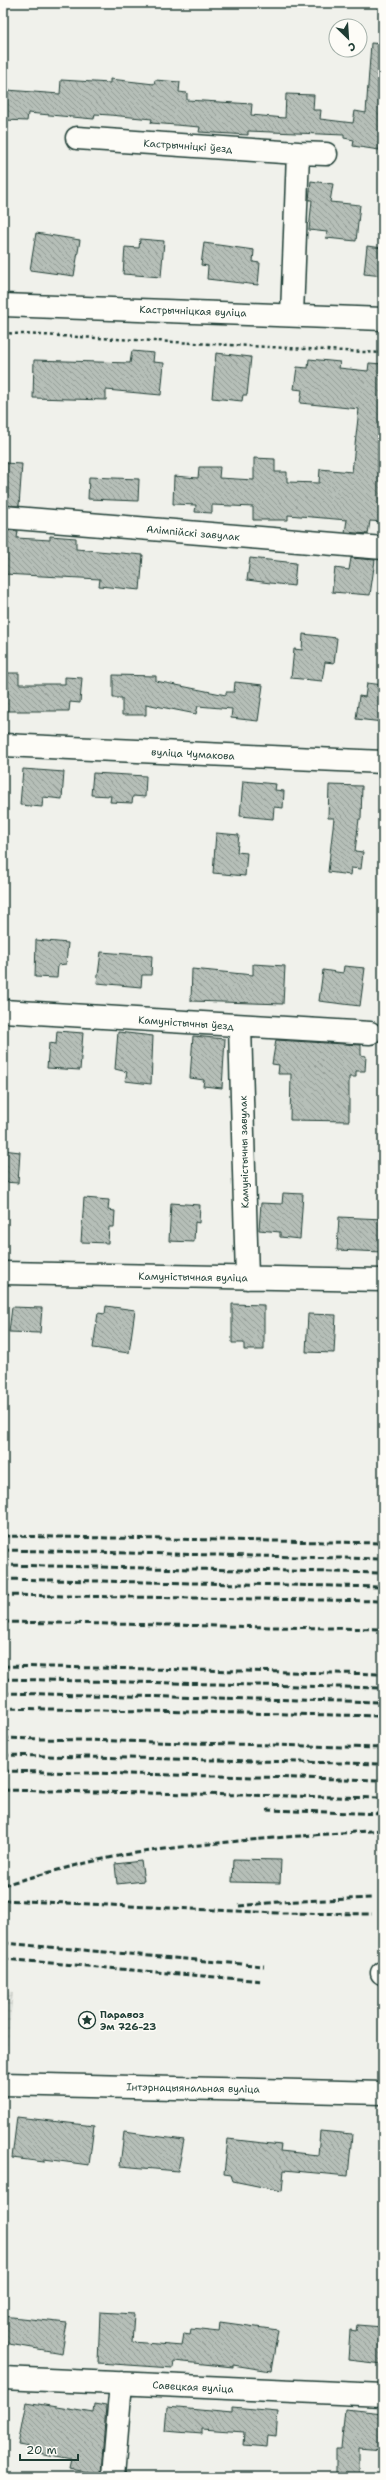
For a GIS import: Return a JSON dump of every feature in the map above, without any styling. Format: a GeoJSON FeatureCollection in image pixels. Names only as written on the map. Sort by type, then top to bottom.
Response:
{"type":"FeatureCollection","features":[{"type":"Feature","properties":{"kind":"street","name":"Кастрычніцкі ўезд"},"geometry":{"type":"LineString","coordinates":[[77,138],[326,154]]}},
{"type":"Feature","properties":{"kind":"street"},"geometry":{"type":"LineString","coordinates":[[292,315],[298,153]]}},
{"type":"Feature","properties":{"kind":"street","name":"Кастрычніцкая вуліца"},"geometry":{"type":"LineString","coordinates":[[3,304],[383,319]]}},
{"type":"Feature","properties":{"kind":"street","name":"Алімпійскі завулак"},"geometry":{"type":"LineString","coordinates":[[3,517],[383,548]]}},
{"type":"Feature","properties":{"kind":"street","name":"вуліца Чумакова"},"geometry":{"type":"LineString","coordinates":[[3,745],[383,762]]}},
{"type":"Feature","properties":{"kind":"street","name":"Камуністычны ўезд"},"geometry":{"type":"LineString","coordinates":[[3,1011],[240,1026],[370,1032]]}},
{"type":"Feature","properties":{"kind":"street","name":"Камуністычны завулак"},"geometry":{"type":"LineString","coordinates":[[240,1026],[247,1278]]}},
{"type":"Feature","properties":{"kind":"street","name":"Камуністычная вуліца"},"geometry":{"type":"LineString","coordinates":[[3,1272],[383,1280]]}},
{"type":"Feature","properties":{"kind":"street","name":"Інтэрнацыянальная вуліца"},"geometry":{"type":"LineString","coordinates":[[3,2084],[383,2093]]}},
{"type":"Feature","properties":{"kind":"street","name":"Савецкая вуліца"},"geometry":{"type":"LineString","coordinates":[[3,2378],[383,2395]]}},
{"type":"Feature","properties":{"kind":"street"},"geometry":{"type":"LineString","coordinates":[[113,2477],[121,2383]]}},
{"type":"Feature","properties":{"kind":"path"},"geometry":{"type":"LineString","coordinates":[[3,333],[383,353]]}},
{"type":"Feature","properties":{"kind":"shaded area"},"geometry":{"type":"Polygon","coordinates":[[[3,1991],[13,1992],[7,2049],[3,2049],[3,1991]]]}},
{"type":"Feature","properties":{"kind":"building"},"geometry":{"type":"Polygon","coordinates":[[[371,43],[383,44],[383,126],[379,150],[353,146],[354,140],[344,138],[344,135],[248,131],[248,135],[199,132],[200,127],[151,123],[152,119],[110,115],[95,114],[94,119],[28,113],[27,121],[5,120],[7,90],[60,94],[61,80],[110,83],[110,79],[154,84],[155,80],[180,82],[179,92],[187,93],[187,100],[252,104],[251,115],[285,118],[286,94],[314,95],[313,110],[321,110],[320,119],[353,123],[355,111],[366,113],[371,43]]]}},
{"type":"Feature","properties":{"kind":"building"},"geometry":{"type":"Polygon","coordinates":[[[311,181],[333,184],[330,202],[360,205],[356,241],[326,238],[327,232],[309,230],[312,200],[309,200],[311,181]]]}},
{"type":"Feature","properties":{"kind":"building"},"geometry":{"type":"Polygon","coordinates":[[[36,233],[80,240],[74,276],[30,270],[36,233]]]}},
{"type":"Feature","properties":{"kind":"building"},"geometry":{"type":"Polygon","coordinates":[[[140,239],[164,241],[161,277],[123,274],[125,247],[139,248],[140,239]]]}},
{"type":"Feature","properties":{"kind":"building"},"geometry":{"type":"Polygon","coordinates":[[[204,243],[254,250],[253,262],[260,263],[258,285],[207,279],[208,266],[201,265],[204,243]]]}},
{"type":"Feature","properties":{"kind":"building"},"geometry":{"type":"Polygon","coordinates":[[[367,246],[383,248],[383,276],[364,274],[367,246]]]}},
{"type":"Feature","properties":{"kind":"building"},"geometry":{"type":"Polygon","coordinates":[[[132,351],[154,353],[153,362],[164,363],[161,395],[106,390],[106,400],[33,398],[34,360],[130,363],[132,351]]]}},
{"type":"Feature","properties":{"kind":"building"},"geometry":{"type":"Polygon","coordinates":[[[216,353],[251,357],[247,395],[243,395],[242,401],[212,398],[216,353]]]}},
{"type":"Feature","properties":{"kind":"building"},"geometry":{"type":"Polygon","coordinates":[[[309,359],[340,362],[339,368],[368,371],[369,363],[383,364],[383,522],[370,521],[368,534],[345,532],[347,520],[288,515],[288,520],[253,520],[253,507],[212,505],[212,513],[195,512],[196,505],[173,504],[174,476],[198,478],[199,467],[220,467],[219,478],[254,480],[254,458],[275,459],[275,472],[287,472],[287,482],[319,483],[320,469],[352,472],[359,409],[300,403],[302,390],[294,389],[297,367],[308,368],[309,359]]]}},
{"type":"Feature","properties":{"kind":"building"},"geometry":{"type":"Polygon","coordinates":[[[3,463],[22,464],[19,506],[3,505],[3,463]]]}},
{"type":"Feature","properties":{"kind":"building"},"geometry":{"type":"Polygon","coordinates":[[[89,477],[139,479],[138,501],[88,499],[89,477]]]}},
{"type":"Feature","properties":{"kind":"building"},"geometry":{"type":"Polygon","coordinates":[[[3,530],[18,531],[17,538],[50,540],[50,536],[76,538],[76,549],[143,555],[140,590],[99,586],[100,579],[3,574],[3,530]]]}},
{"type":"Feature","properties":{"kind":"building"},"geometry":{"type":"Polygon","coordinates":[[[250,558],[296,563],[294,586],[247,580],[250,558]]]}},
{"type":"Feature","properties":{"kind":"building"},"geometry":{"type":"Polygon","coordinates":[[[351,558],[375,560],[370,595],[332,592],[335,568],[349,570],[351,558]]]}},
{"type":"Feature","properties":{"kind":"building"},"geometry":{"type":"Polygon","coordinates":[[[303,634],[337,638],[334,663],[325,662],[322,681],[291,678],[294,649],[302,650],[303,634]]]}},
{"type":"Feature","properties":{"kind":"building"},"geometry":{"type":"Polygon","coordinates":[[[3,673],[19,673],[19,684],[65,684],[65,677],[82,678],[80,703],[70,702],[69,711],[3,711],[3,673]]]}},
{"type":"Feature","properties":{"kind":"building"},"geometry":{"type":"Polygon","coordinates":[[[113,675],[156,676],[156,681],[226,695],[226,692],[234,692],[235,682],[263,685],[258,721],[231,718],[232,709],[198,706],[196,714],[146,704],[146,715],[122,715],[122,698],[113,698],[113,675]]]}},
{"type":"Feature","properties":{"kind":"building"},"geometry":{"type":"Polygon","coordinates":[[[367,683],[383,685],[383,722],[356,719],[359,696],[365,697],[367,683]]]}},
{"type":"Feature","properties":{"kind":"building"},"geometry":{"type":"Polygon","coordinates":[[[23,769],[64,772],[62,799],[43,797],[42,807],[20,805],[23,769]]]}},
{"type":"Feature","properties":{"kind":"building"},"geometry":{"type":"Polygon","coordinates":[[[93,773],[146,776],[145,797],[133,796],[132,803],[110,802],[111,796],[91,795],[93,773]]]}},
{"type":"Feature","properties":{"kind":"building"},"geometry":{"type":"Polygon","coordinates":[[[243,781],[276,784],[275,790],[284,791],[283,808],[274,807],[273,819],[240,816],[243,781]]]}},
{"type":"Feature","properties":{"kind":"building"},"geometry":{"type":"Polygon","coordinates":[[[329,785],[362,786],[361,819],[359,819],[355,851],[363,852],[361,869],[351,868],[350,875],[328,872],[334,818],[328,818],[329,785]]]}},
{"type":"Feature","properties":{"kind":"building"},"geometry":{"type":"Polygon","coordinates":[[[216,833],[239,835],[237,852],[247,853],[245,876],[213,873],[216,833]]]}},
{"type":"Feature","properties":{"kind":"building"},"geometry":{"type":"Polygon","coordinates":[[[36,940],[68,943],[66,964],[58,965],[57,978],[35,977],[36,940]]]}},
{"type":"Feature","properties":{"kind":"building"},"geometry":{"type":"Polygon","coordinates":[[[101,952],[152,956],[151,975],[142,975],[141,987],[97,983],[101,952]]]}},
{"type":"Feature","properties":{"kind":"building"},"geometry":{"type":"Polygon","coordinates":[[[253,964],[285,966],[283,1004],[191,1001],[192,969],[253,975],[253,964]]]}},
{"type":"Feature","properties":{"kind":"building"},"geometry":{"type":"Polygon","coordinates":[[[344,966],[365,968],[360,1006],[319,1001],[323,970],[343,973],[344,966]]]}},
{"type":"Feature","properties":{"kind":"building"},"geometry":{"type":"Polygon","coordinates":[[[57,1031],[83,1033],[80,1070],[47,1068],[49,1043],[56,1044],[57,1031]]]}},
{"type":"Feature","properties":{"kind":"building"},"geometry":{"type":"Polygon","coordinates":[[[118,1032],[153,1036],[151,1084],[125,1081],[127,1072],[115,1069],[118,1032]]]}},
{"type":"Feature","properties":{"kind":"building"},"geometry":{"type":"Polygon","coordinates":[[[193,1036],[225,1039],[222,1088],[203,1086],[204,1080],[190,1078],[193,1036]]]}},
{"type":"Feature","properties":{"kind":"building"},"geometry":{"type":"Polygon","coordinates":[[[276,1040],[361,1045],[361,1055],[366,1056],[365,1071],[356,1071],[356,1077],[349,1077],[349,1121],[290,1120],[291,1074],[278,1074],[279,1065],[272,1064],[276,1040]]]}},
{"type":"Feature","properties":{"kind":"building"},"geometry":{"type":"Polygon","coordinates":[[[3,1150],[20,1152],[18,1183],[3,1182],[3,1150]]]}},
{"type":"Feature","properties":{"kind":"building"},"geometry":{"type":"Polygon","coordinates":[[[283,1193],[303,1194],[300,1239],[280,1237],[280,1232],[259,1230],[261,1203],[282,1204],[283,1193]]]}},
{"type":"Feature","properties":{"kind":"building"},"geometry":{"type":"Polygon","coordinates":[[[84,1198],[109,1200],[108,1210],[115,1211],[114,1227],[109,1227],[108,1243],[81,1242],[84,1198]]]}},
{"type":"Feature","properties":{"kind":"building"},"geometry":{"type":"Polygon","coordinates":[[[171,1203],[200,1205],[199,1223],[195,1222],[194,1242],[169,1241],[171,1203]]]}},
{"type":"Feature","properties":{"kind":"building"},"geometry":{"type":"Polygon","coordinates":[[[339,1217],[383,1219],[382,1252],[337,1250],[339,1217]]]}},
{"type":"Feature","properties":{"kind":"building"},"geometry":{"type":"Polygon","coordinates":[[[232,1304],[264,1305],[264,1350],[244,1350],[244,1343],[232,1343],[232,1304]]]}},
{"type":"Feature","properties":{"kind":"building"},"geometry":{"type":"Polygon","coordinates":[[[106,1306],[135,1310],[129,1353],[93,1348],[98,1313],[105,1314],[106,1306]]]}},
{"type":"Feature","properties":{"kind":"building"},"geometry":{"type":"Polygon","coordinates":[[[12,1307],[42,1308],[40,1333],[9,1332],[12,1307]]]}},
{"type":"Feature","properties":{"kind":"building"},"geometry":{"type":"Polygon","coordinates":[[[308,1314],[336,1315],[334,1353],[306,1352],[308,1314]]]}},
{"type":"Feature","properties":{"kind":"building"},"geometry":{"type":"Polygon","coordinates":[[[233,1859],[281,1860],[280,1883],[232,1882],[233,1859]]]}},
{"type":"Feature","properties":{"kind":"building"},"geometry":{"type":"Polygon","coordinates":[[[141,1861],[144,1881],[117,1884],[115,1864],[141,1861]]]}},
{"type":"Feature","properties":{"kind":"building"},"geometry":{"type":"Polygon","coordinates":[[[17,2117],[94,2126],[89,2165],[44,2159],[44,2162],[12,2158],[17,2117]]]}},
{"type":"Feature","properties":{"kind":"building"},"geometry":{"type":"Polygon","coordinates":[[[320,2131],[352,2134],[348,2176],[284,2170],[282,2191],[233,2181],[231,2175],[224,2174],[228,2139],[281,2145],[280,2151],[318,2155],[320,2131]]]}},
{"type":"Feature","properties":{"kind":"building"},"geometry":{"type":"Polygon","coordinates":[[[124,2132],[184,2140],[178,2171],[120,2166],[124,2132]]]}},
{"type":"Feature","properties":{"kind":"building"},"geometry":{"type":"Polygon","coordinates":[[[100,2312],[134,2314],[132,2342],[182,2346],[184,2333],[190,2334],[191,2329],[219,2332],[220,2322],[278,2330],[271,2371],[233,2365],[233,2367],[174,2361],[173,2368],[98,2363],[100,2312]]]}},
{"type":"Feature","properties":{"kind":"building"},"geometry":{"type":"Polygon","coordinates":[[[3,2316],[67,2323],[62,2353],[3,2343],[3,2316]]]}},
{"type":"Feature","properties":{"kind":"building"},"geometry":{"type":"Polygon","coordinates":[[[357,2325],[383,2327],[383,2364],[348,2360],[350,2330],[356,2331],[357,2325]]]}},
{"type":"Feature","properties":{"kind":"building"},"geometry":{"type":"Polygon","coordinates":[[[26,2402],[93,2413],[94,2404],[106,2406],[101,2474],[69,2469],[71,2460],[29,2452],[30,2447],[18,2445],[26,2402]]]}},
{"type":"Feature","properties":{"kind":"building"},"geometry":{"type":"Polygon","coordinates":[[[167,2407],[232,2413],[232,2408],[278,2412],[276,2436],[268,2435],[267,2447],[243,2445],[244,2432],[202,2429],[202,2434],[165,2431],[167,2407]]]}},
{"type":"Feature","properties":{"kind":"building"},"geometry":{"type":"Polygon","coordinates":[[[345,2409],[383,2413],[383,2450],[359,2448],[359,2477],[336,2477],[336,2449],[341,2449],[345,2409]]]}},
{"type":"Feature","properties":{"kind":"railway"},"geometry":{"type":"LineString","coordinates":[[3,1536],[383,1543]]}},
{"type":"Feature","properties":{"kind":"railway"},"geometry":{"type":"LineString","coordinates":[[3,1550],[383,1559]]}},
{"type":"Feature","properties":{"kind":"railway"},"geometry":{"type":"LineString","coordinates":[[3,1565],[383,1573]]}},
{"type":"Feature","properties":{"kind":"railway"},"geometry":{"type":"LineString","coordinates":[[3,1579],[383,1587]]}},
{"type":"Feature","properties":{"kind":"railway"},"geometry":{"type":"LineString","coordinates":[[3,1595],[383,1601]]}},
{"type":"Feature","properties":{"kind":"railway"},"geometry":{"type":"LineString","coordinates":[[3,1622],[383,1629]]}},
{"type":"Feature","properties":{"kind":"railway"},"geometry":{"type":"LineString","coordinates":[[3,1666],[383,1674]]}},
{"type":"Feature","properties":{"kind":"railway"},"geometry":{"type":"LineString","coordinates":[[3,1679],[383,1688]]}},
{"type":"Feature","properties":{"kind":"railway"},"geometry":{"type":"LineString","coordinates":[[3,1693],[383,1702]]}},
{"type":"Feature","properties":{"kind":"railway"},"geometry":{"type":"LineString","coordinates":[[3,1708],[383,1716]]}},
{"type":"Feature","properties":{"kind":"railway"},"geometry":{"type":"LineString","coordinates":[[3,1738],[383,1748]]}},
{"type":"Feature","properties":{"kind":"railway"},"geometry":{"type":"LineString","coordinates":[[3,1755],[383,1764]]}},
{"type":"Feature","properties":{"kind":"railway"},"geometry":{"type":"LineString","coordinates":[[3,1771],[383,1780]]}},
{"type":"Feature","properties":{"kind":"railway"},"geometry":{"type":"LineString","coordinates":[[3,1790],[383,1798]]}},
{"type":"Feature","properties":{"kind":"railway"},"geometry":{"type":"LineString","coordinates":[[267,1810],[383,1814]]}},
{"type":"Feature","properties":{"kind":"railway"},"geometry":{"type":"LineString","coordinates":[[3,1885],[86,1863],[136,1853],[228,1842],[383,1830]]}},
{"type":"Feature","properties":{"kind":"railway"},"geometry":{"type":"LineString","coordinates":[[239,1906],[278,1902],[372,1898]]}},
{"type":"Feature","properties":{"kind":"railway"},"geometry":{"type":"LineString","coordinates":[[3,1900],[277,1913],[372,1914]]}},
{"type":"Feature","properties":{"kind":"railway"},"geometry":{"type":"LineString","coordinates":[[3,1943],[264,1966]]}},
{"type":"Feature","properties":{"kind":"railway"},"geometry":{"type":"LineString","coordinates":[[3,1959],[262,1981]]}},
{"type":"Feature","properties":{"kind":"place","name":"Паравоз Эм 726-23"},"geometry":{"type":"Point","coordinates":[87,2020]}}]}
